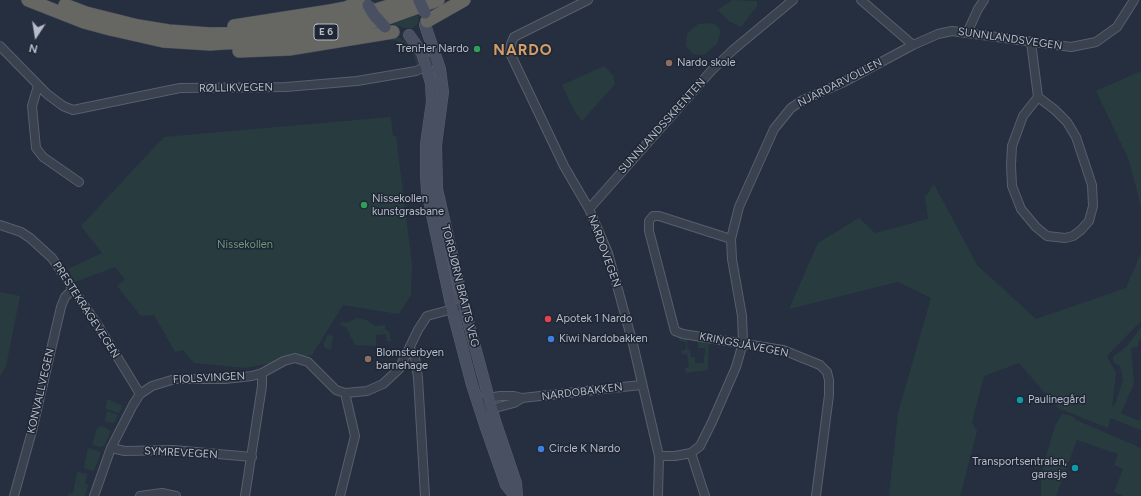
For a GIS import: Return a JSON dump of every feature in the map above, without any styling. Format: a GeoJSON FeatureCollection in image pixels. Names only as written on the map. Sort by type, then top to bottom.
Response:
{"type":"FeatureCollection","features":[{"type":"Feature","properties":{"kind":"highway","name":"E 6"},"geometry":{"type":"LineString","coordinates":[[28,0],[84,22],[163,40],[278,40],[344,29],[388,18],[438,0]]}},
{"type":"Feature","properties":{"kind":"highway","name":"E 6"},"geometry":{"type":"LineString","coordinates":[[52,0],[86,13],[138,26],[210,39],[309,25],[360,15],[408,0]]}},
{"type":"Feature","properties":{"kind":"highway"},"geometry":{"type":"LineString","coordinates":[[426,20],[464,0]]}},
{"type":"Feature","properties":{"kind":"highway","name":"E 6"},"geometry":{"type":"LineString","coordinates":[[210,39],[221,28],[330,12],[366,2]]}},
{"type":"Feature","properties":{"kind":"highway","name":"E 6"},"geometry":{"type":"LineString","coordinates":[[210,39],[221,50],[273,50],[309,46],[389,29]]}},
{"type":"Feature","properties":{"kind":"main road","name":"TORBJØRN BRATTS VEG"},"geometry":{"type":"LineString","coordinates":[[419,0],[436,55],[443,92],[436,145],[437,189],[464,306],[490,404],[516,482],[516,496]]}},
{"type":"Feature","properties":{"kind":"main road"},"geometry":{"type":"LineString","coordinates":[[366,2],[374,15],[389,29],[409,35],[418,33],[426,20]]}},
{"type":"Feature","properties":{"kind":"main road","name":"TORBJØRN BRATTS VEG"},"geometry":{"type":"LineString","coordinates":[[409,35],[422,53],[427,66],[432,93],[426,144],[427,185],[452,309],[478,405],[506,485],[516,496]]}},
{"type":"Feature","properties":{"kind":"street","name":"NARDOVEGEN"},"geometry":{"type":"LineString","coordinates":[[588,0],[514,37],[511,44],[510,53],[564,166],[589,209],[608,253],[616,278],[659,456],[658,496]]}},
{"type":"Feature","properties":{"kind":"street","name":"SUNNLANDSSKRENTEN"},"geometry":{"type":"LineString","coordinates":[[589,209],[712,70],[733,50],[793,0]]}},
{"type":"Feature","properties":{"kind":"street"},"geometry":{"type":"LineString","coordinates":[[861,0],[913,46]]}},
{"type":"Feature","properties":{"kind":"street"},"geometry":{"type":"LineString","coordinates":[[967,33],[978,9],[984,0]]}},
{"type":"Feature","properties":{"kind":"street","name":"SUNNLANDSVEGEN"},"geometry":{"type":"LineString","coordinates":[[913,46],[946,31],[1071,47],[1096,42],[1117,28],[1134,0]]}},
{"type":"Feature","properties":{"kind":"street"},"geometry":{"type":"LineString","coordinates":[[1031,42],[1038,97],[1067,122],[1076,137],[1092,185],[1092,214],[1081,230],[1073,236],[1065,238],[1047,236],[1036,227],[1021,209],[1012,186],[1010,164],[1012,146],[1023,116],[1038,97]]}},
{"type":"Feature","properties":{"kind":"street","name":"RØLLIKVEGEN"},"geometry":{"type":"LineString","coordinates":[[0,46],[38,86],[63,106],[73,110],[180,88],[286,87],[357,81],[416,71],[427,66]]}},
{"type":"Feature","properties":{"kind":"street","name":"NJARDARVOLLEN"},"geometry":{"type":"LineString","coordinates":[[691,453],[700,446],[712,422],[736,367],[743,343],[742,316],[732,259],[731,239],[738,206],[774,129],[782,117],[791,108],[803,100],[842,83],[913,46]]}},
{"type":"Feature","properties":{"kind":"street"},"geometry":{"type":"LineString","coordinates":[[427,66],[436,55]]}},
{"type":"Feature","properties":{"kind":"street"},"geometry":{"type":"LineString","coordinates":[[38,86],[32,106],[36,148],[43,156],[79,182]]}},
{"type":"Feature","properties":{"kind":"street","name":"KRINGSJÅVEGEN"},"geometry":{"type":"LineString","coordinates":[[731,239],[659,216],[653,216],[649,221],[649,231],[675,331],[683,334],[777,349],[797,355],[820,365],[827,372],[830,395],[816,496]]}},
{"type":"Feature","properties":{"kind":"street","name":"PRESTEKRAGEVEGEN"},"geometry":{"type":"LineString","coordinates":[[0,225],[21,232],[40,245],[60,268],[140,394]]}},
{"type":"Feature","properties":{"kind":"street","name":"KONVALLVEGEN"},"geometry":{"type":"LineString","coordinates":[[14,496],[32,431],[60,307],[65,297],[73,289]]}},
{"type":"Feature","properties":{"kind":"street"},"geometry":{"type":"LineString","coordinates":[[340,496],[355,436],[345,393],[366,391],[383,384],[399,369],[425,319],[433,314],[464,306]]}},
{"type":"Feature","properties":{"kind":"street"},"geometry":{"type":"LineString","coordinates":[[410,349],[415,357],[418,378],[425,496]]}},
{"type":"Feature","properties":{"kind":"street","name":"FIOLSVINGEN"},"geometry":{"type":"LineString","coordinates":[[140,394],[152,386],[175,378],[239,378],[262,373],[288,359],[299,358],[312,366],[331,386],[345,393]]}},
{"type":"Feature","properties":{"kind":"street"},"geometry":{"type":"LineString","coordinates":[[245,496],[262,386],[262,373]]}},
{"type":"Feature","properties":{"kind":"street","name":"NARDOBAKKEN"},"geometry":{"type":"LineString","coordinates":[[490,404],[514,403],[522,398],[641,385]]}},
{"type":"Feature","properties":{"kind":"street"},"geometry":{"type":"LineString","coordinates":[[94,496],[111,448],[140,394]]}},
{"type":"Feature","properties":{"kind":"street"},"geometry":{"type":"LineString","coordinates":[[478,405],[490,404]]}},
{"type":"Feature","properties":{"kind":"street","name":"SYMREVEGEN"},"geometry":{"type":"LineString","coordinates":[[111,448],[125,451],[173,450],[252,457]]}},
{"type":"Feature","properties":{"kind":"street"},"geometry":{"type":"LineString","coordinates":[[659,456],[675,456],[691,453],[705,496]]}},
{"type":"Feature","properties":{"kind":"street"},"geometry":{"type":"LineString","coordinates":[[140,496],[162,493],[176,496]]}},
{"type":"Feature","properties":{"kind":"green space"},"geometry":{"type":"Polygon","coordinates":[[[732,0],[757,1],[757,6],[741,27],[730,22],[718,10],[732,0]]]}},
{"type":"Feature","properties":{"kind":"green space"},"geometry":{"type":"Polygon","coordinates":[[[419,15],[418,23],[413,28],[404,28],[393,24],[419,15]]]}},
{"type":"Feature","properties":{"kind":"green space"},"geometry":{"type":"Polygon","coordinates":[[[712,23],[721,31],[717,44],[705,54],[693,54],[686,46],[687,34],[698,24],[712,23]]]}},
{"type":"Feature","properties":{"kind":"green space"},"geometry":{"type":"Polygon","coordinates":[[[386,37],[400,38],[410,45],[414,49],[419,64],[417,65],[413,53],[405,44],[386,37]]]}},
{"type":"Feature","properties":{"kind":"green space"},"geometry":{"type":"Polygon","coordinates":[[[604,66],[613,75],[615,84],[582,121],[575,112],[562,85],[604,66]]]}},
{"type":"Feature","properties":{"kind":"green space"},"geometry":{"type":"Polygon","coordinates":[[[1141,71],[1141,207],[1129,160],[1096,91],[1141,71]]]}},
{"type":"Feature","properties":{"kind":"green space","name":"Nissekollen"},"geometry":{"type":"Polygon","coordinates":[[[391,117],[393,136],[396,136],[412,264],[411,295],[399,314],[343,305],[312,355],[245,368],[194,363],[183,350],[175,352],[154,315],[141,316],[117,286],[125,280],[115,267],[75,282],[68,269],[102,253],[81,226],[164,137],[391,117]]]}},
{"type":"Feature","properties":{"kind":"green space"},"geometry":{"type":"Polygon","coordinates":[[[934,184],[977,265],[1036,319],[1126,288],[1141,253],[1141,321],[1107,356],[1116,373],[1112,407],[1116,402],[1123,380],[1120,366],[1113,362],[1113,357],[1127,346],[1141,327],[1141,339],[1138,342],[1138,347],[1131,348],[1134,383],[1121,413],[1139,421],[1141,416],[1141,430],[1110,418],[1108,428],[1058,408],[1019,363],[984,376],[972,422],[977,431],[960,496],[889,496],[898,413],[931,298],[898,282],[789,309],[818,243],[859,218],[875,233],[928,219],[925,197],[934,184]]]}},
{"type":"Feature","properties":{"kind":"green space"},"geometry":{"type":"Polygon","coordinates":[[[0,292],[20,296],[6,366],[0,376],[0,292]]]}},
{"type":"Feature","properties":{"kind":"green space"},"geometry":{"type":"Polygon","coordinates":[[[357,318],[366,320],[376,326],[385,325],[385,329],[389,332],[391,341],[387,341],[386,334],[376,335],[376,346],[355,345],[346,327],[340,325],[341,322],[347,323],[357,318]]]}},
{"type":"Feature","properties":{"kind":"green space"},"geometry":{"type":"Polygon","coordinates":[[[328,335],[333,336],[331,349],[324,347],[324,343],[328,335]]]}},
{"type":"Feature","properties":{"kind":"green space"},"geometry":{"type":"Polygon","coordinates":[[[680,337],[682,337],[681,340],[687,339],[687,349],[690,350],[691,357],[695,357],[695,363],[704,363],[705,348],[698,348],[698,341],[709,343],[708,370],[686,373],[685,368],[689,367],[687,354],[683,355],[681,351],[686,350],[686,342],[679,341],[680,337]]]}},
{"type":"Feature","properties":{"kind":"green space"},"geometry":{"type":"Polygon","coordinates":[[[107,399],[123,406],[119,413],[106,409],[107,399]]]}},
{"type":"Feature","properties":{"kind":"green space"},"geometry":{"type":"Polygon","coordinates":[[[107,411],[118,415],[114,423],[105,421],[107,411]]]}},
{"type":"Feature","properties":{"kind":"green space"},"geometry":{"type":"Polygon","coordinates":[[[1062,414],[1072,416],[1076,420],[1141,448],[1141,496],[1123,496],[1114,492],[1123,469],[1114,465],[1118,454],[1077,440],[1056,496],[1041,496],[1041,478],[1045,460],[1055,426],[1062,414]]]}},
{"type":"Feature","properties":{"kind":"green space"},"geometry":{"type":"Polygon","coordinates":[[[102,426],[111,431],[104,446],[101,447],[92,445],[97,428],[102,426]]]}},
{"type":"Feature","properties":{"kind":"green space"},"geometry":{"type":"Polygon","coordinates":[[[88,448],[101,452],[94,471],[84,468],[88,448]]]}},
{"type":"Feature","properties":{"kind":"green space"},"geometry":{"type":"Polygon","coordinates":[[[77,472],[87,474],[85,484],[88,485],[85,496],[68,496],[69,493],[73,494],[77,472]]]}},
{"type":"Feature","properties":{"kind":"place","name":"TrenHer Nardo"},"geometry":{"type":"Point","coordinates":[477,49]}},
{"type":"Feature","properties":{"kind":"place","name":"Nardo skole"},"geometry":{"type":"Point","coordinates":[669,63]}},
{"type":"Feature","properties":{"kind":"place","name":"Nissekollen kunstgrasbane"},"geometry":{"type":"Point","coordinates":[364,205]}},
{"type":"Feature","properties":{"kind":"place","name":"Apotek 1 Nardo"},"geometry":{"type":"Point","coordinates":[548,319]}},
{"type":"Feature","properties":{"kind":"place","name":"Kiwi Nardobakken"},"geometry":{"type":"Point","coordinates":[551,339]}},
{"type":"Feature","properties":{"kind":"place","name":"Blomsterbyen barnehage"},"geometry":{"type":"Point","coordinates":[368,359]}},
{"type":"Feature","properties":{"kind":"place","name":"Paulinegård"},"geometry":{"type":"Point","coordinates":[1020,400]}},
{"type":"Feature","properties":{"kind":"place","name":"Circle K Nardo"},"geometry":{"type":"Point","coordinates":[541,449]}},
{"type":"Feature","properties":{"kind":"place","name":"Transportsentralen, garasje"},"geometry":{"type":"Point","coordinates":[1075,468]}},
{"type":"Feature","properties":{"kind":"district","name":"NARDO"},"geometry":{"type":"Point","coordinates":[523,51]}}]}
